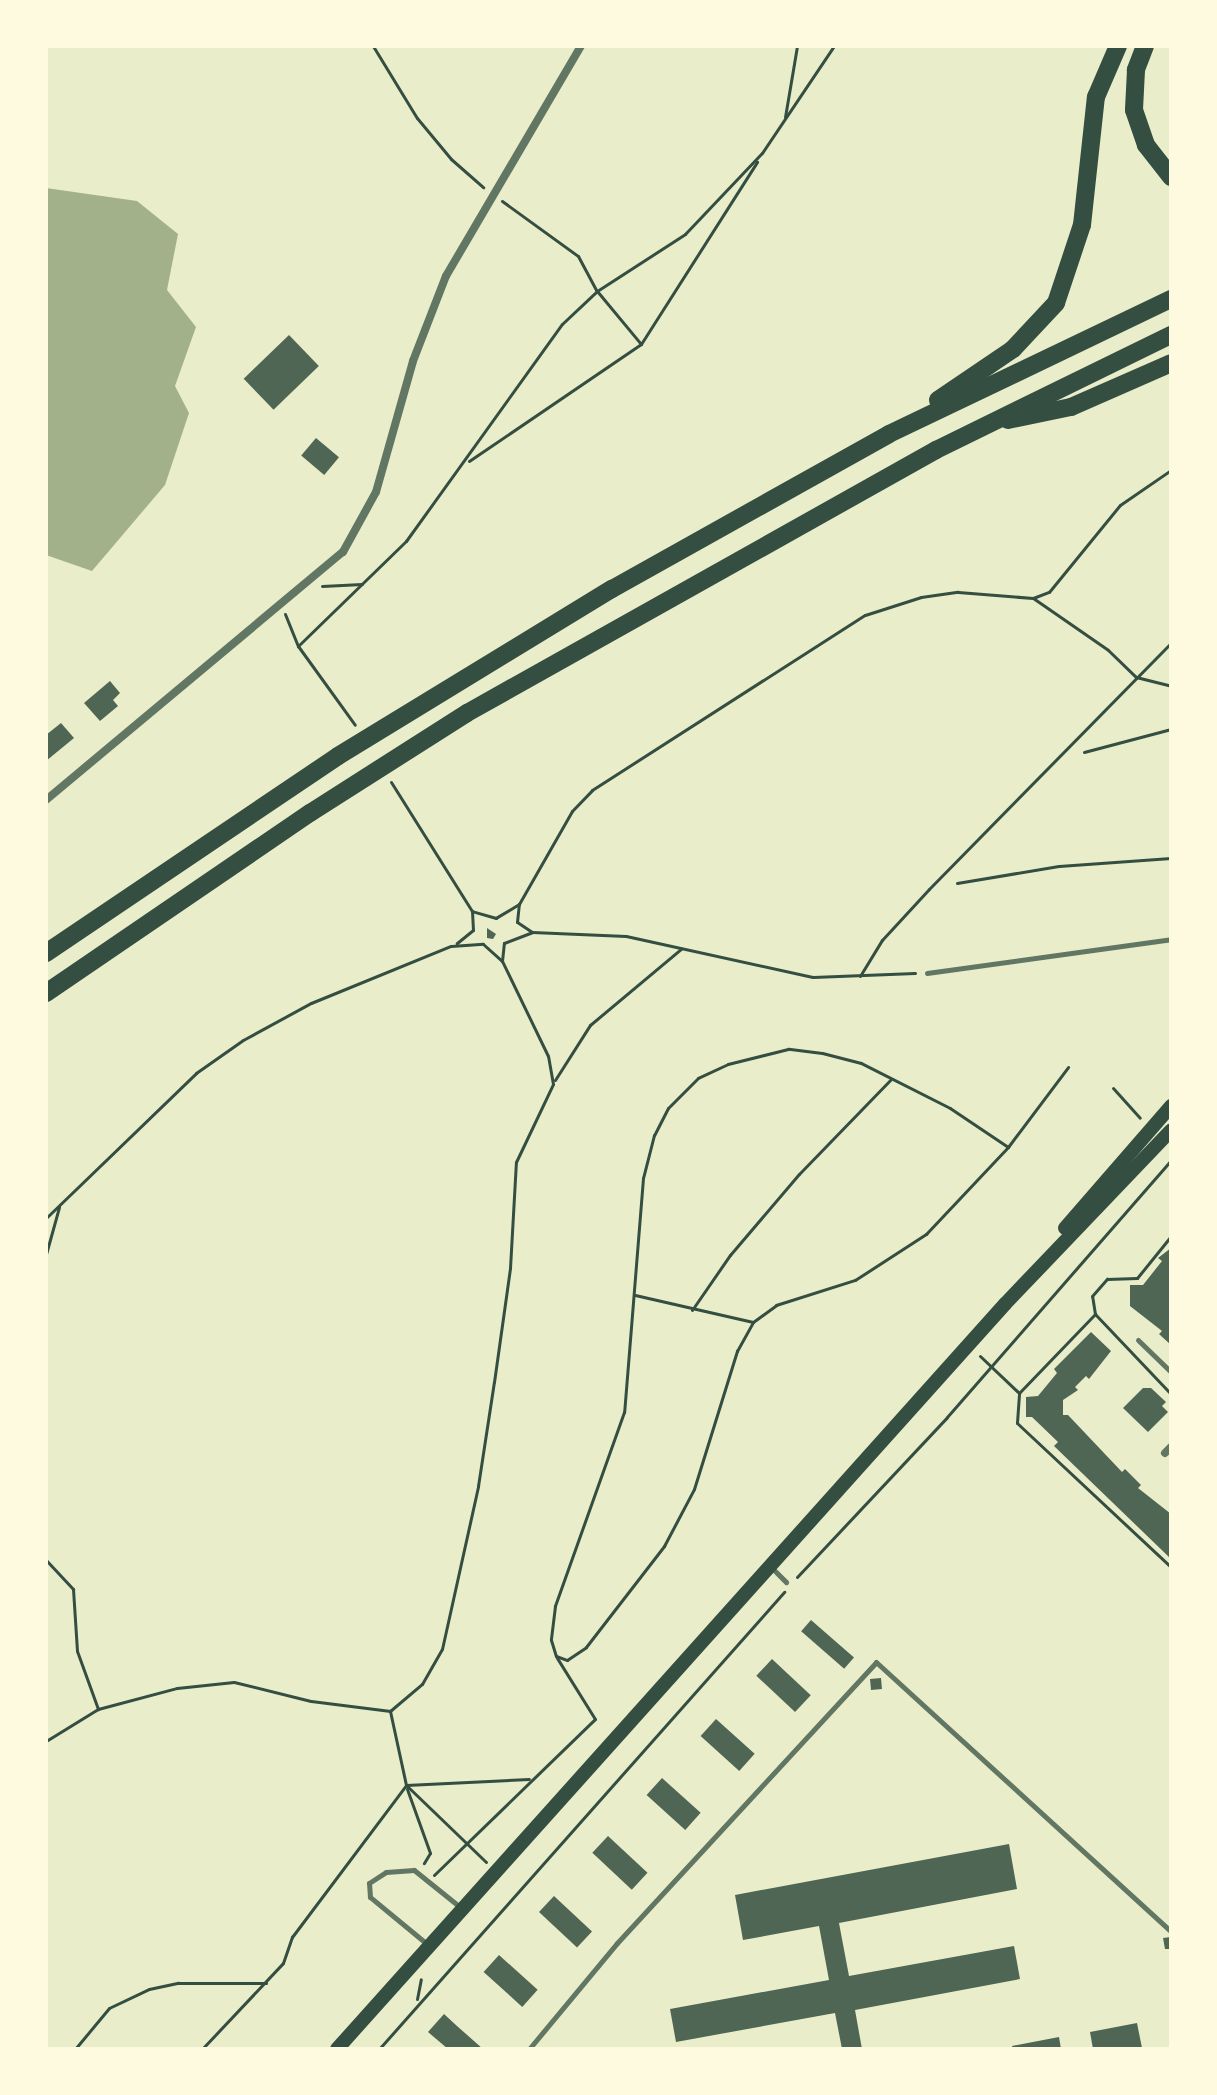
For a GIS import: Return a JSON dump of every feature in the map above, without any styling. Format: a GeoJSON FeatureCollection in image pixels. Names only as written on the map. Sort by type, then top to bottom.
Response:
{"type":"FeatureCollection","features":[{"type":"Feature","properties":{"kind":"highway"},"geometry":{"type":"LineString","coordinates":[[889,434],[1013,349],[1056,303],[1082,225],[1096,97],[1118,46]]}},
{"type":"Feature","properties":{"kind":"highway"},"geometry":{"type":"LineString","coordinates":[[1145,46],[1136,70],[1134,110],[1146,145],[1171,177]]}},
{"type":"Feature","properties":{"kind":"highway"},"geometry":{"type":"LineString","coordinates":[[46,953],[135,889],[451,686],[889,434],[1171,299]]}},
{"type":"Feature","properties":{"kind":"highway"},"geometry":{"type":"LineString","coordinates":[[46,993],[310,813],[467,713],[772,539],[993,422],[1171,335]]}},
{"type":"Feature","properties":{"kind":"highway"},"geometry":{"type":"LineString","coordinates":[[993,422],[1071,407],[1171,363]]}},
{"type":"Feature","properties":{"kind":"main road"},"geometry":{"type":"LineString","coordinates":[[337,2049],[968,1346],[1171,1106]]}},
{"type":"Feature","properties":{"kind":"main road"},"geometry":{"type":"LineString","coordinates":[[1005,1304],[1171,1130]]}},
{"type":"Feature","properties":{"kind":"street"},"geometry":{"type":"LineString","coordinates":[[46,800],[343,552],[376,492],[413,361],[440,290],[492,194],[581,46]]}},
{"type":"Feature","properties":{"kind":"lane"},"geometry":{"type":"LineString","coordinates":[[927,973],[1171,939]]}},
{"type":"Feature","properties":{"kind":"lane"},"geometry":{"type":"LineString","coordinates":[[1138,1340],[1171,1372]]}},
{"type":"Feature","properties":{"kind":"lane"},"geometry":{"type":"LineString","coordinates":[[771,1568],[786,1582]]}},
{"type":"Feature","properties":{"kind":"lane"},"geometry":{"type":"LineString","coordinates":[[529,2049],[617,1943],[876,1662],[1171,1931]]}},
{"type":"Feature","properties":{"kind":"lane"},"geometry":{"type":"LineString","coordinates":[[428,1945],[367,1891],[375,1876],[386,1872],[418,1872],[461,1908]]}},
{"type":"Feature","properties":{"kind":"path"},"geometry":{"type":"LineString","coordinates":[[373,46],[426,128],[451,159],[492,194],[578,256],[597,291],[641,344]]}},
{"type":"Feature","properties":{"kind":"path"},"geometry":{"type":"LineString","coordinates":[[784,121],[797,46]]}},
{"type":"Feature","properties":{"kind":"path"},"geometry":{"type":"LineString","coordinates":[[466,463],[641,344],[834,46]]}},
{"type":"Feature","properties":{"kind":"path"},"geometry":{"type":"LineString","coordinates":[[298,646],[406,541],[466,463],[562,324],[597,291],[685,234],[762,153]]}},
{"type":"Feature","properties":{"kind":"path"},"geometry":{"type":"LineString","coordinates":[[532,932],[517,922],[519,904],[572,811],[592,790],[816,642],[865,615],[921,597],[958,592],[1033,598],[1049,592],[1065,577],[1120,505],[1171,470]]}},
{"type":"Feature","properties":{"kind":"path"},"geometry":{"type":"LineString","coordinates":[[300,585],[362,584]]}},
{"type":"Feature","properties":{"kind":"path"},"geometry":{"type":"LineString","coordinates":[[1033,598],[1108,650],[1136,677],[1171,686]]}},
{"type":"Feature","properties":{"kind":"path"},"geometry":{"type":"LineString","coordinates":[[279,604],[298,646],[336,694],[358,729]]}},
{"type":"Feature","properties":{"kind":"path"},"geometry":{"type":"LineString","coordinates":[[860,976],[882,940],[929,889],[1171,643]]}},
{"type":"Feature","properties":{"kind":"path"},"geometry":{"type":"LineString","coordinates":[[1084,752],[1171,729]]}},
{"type":"Feature","properties":{"kind":"path"},"geometry":{"type":"LineString","coordinates":[[46,1218],[196,1073],[243,1040],[311,1003],[451,946],[473,930],[472,911],[391,782]]}},
{"type":"Feature","properties":{"kind":"path"},"geometry":{"type":"LineString","coordinates":[[957,883],[1059,866],[1171,858]]}},
{"type":"Feature","properties":{"kind":"path"},"geometry":{"type":"LineString","coordinates":[[472,911],[496,918],[519,904]]}},
{"type":"Feature","properties":{"kind":"path"},"geometry":{"type":"LineString","coordinates":[[502,961],[504,943],[532,932],[626,936],[773,971],[860,976],[927,973]]}},
{"type":"Feature","properties":{"kind":"path"},"geometry":{"type":"LineString","coordinates":[[451,946],[483,944],[502,961],[548,1056],[553,1084]]}},
{"type":"Feature","properties":{"kind":"path"},"geometry":{"type":"LineString","coordinates":[[46,1741],[98,1709],[177,1688],[234,1682],[311,1701],[390,1711],[422,1684],[442,1649],[492,1396],[510,1268],[516,1162],[553,1084],[590,1025],[683,948]]}},
{"type":"Feature","properties":{"kind":"path"},"geometry":{"type":"LineString","coordinates":[[429,1880],[529,1779],[595,1719],[582,1705],[556,1656],[551,1640],[555,1606],[624,1412],[643,1178],[654,1135],[668,1108],[698,1078],[728,1064],[788,1049],[861,1063],[950,1108],[1008,1147]]}},
{"type":"Feature","properties":{"kind":"path"},"geometry":{"type":"LineString","coordinates":[[556,1656],[567,1660],[586,1647],[664,1546],[694,1489],[737,1351],[753,1322],[776,1305],[855,1280],[926,1234],[1008,1147],[1068,1067]]}},
{"type":"Feature","properties":{"kind":"path"},"geometry":{"type":"LineString","coordinates":[[692,1310],[730,1255],[799,1174],[891,1079]]}},
{"type":"Feature","properties":{"kind":"path"},"geometry":{"type":"LineString","coordinates":[[1113,1088],[1150,1130]]}},
{"type":"Feature","properties":{"kind":"path"},"geometry":{"type":"LineString","coordinates":[[379,2049],[1171,1160]]}},
{"type":"Feature","properties":{"kind":"path"},"geometry":{"type":"LineString","coordinates":[[46,1254],[60,1206]]}},
{"type":"Feature","properties":{"kind":"path"},"geometry":{"type":"LineString","coordinates":[[1171,1236],[1137,1278],[1107,1279],[1092,1296],[1095,1314],[1171,1394]]}},
{"type":"Feature","properties":{"kind":"path"},"geometry":{"type":"LineString","coordinates":[[635,1295],[753,1322]]}},
{"type":"Feature","properties":{"kind":"path"},"geometry":{"type":"LineString","coordinates":[[1095,1314],[1019,1393],[1017,1423],[1171,1567]]}},
{"type":"Feature","properties":{"kind":"path"},"geometry":{"type":"LineString","coordinates":[[968,1346],[1019,1393]]}},
{"type":"Feature","properties":{"kind":"path"},"geometry":{"type":"LineString","coordinates":[[46,1560],[73,1589],[77,1651],[98,1709]]}},
{"type":"Feature","properties":{"kind":"path"},"geometry":{"type":"LineString","coordinates":[[390,1711],[406,1785],[430,1853],[418,1872]]}},
{"type":"Feature","properties":{"kind":"path"},"geometry":{"type":"LineString","coordinates":[[406,1785],[529,1779]]}},
{"type":"Feature","properties":{"kind":"path"},"geometry":{"type":"LineString","coordinates":[[406,1785],[495,1870]]}},
{"type":"Feature","properties":{"kind":"path"},"geometry":{"type":"LineString","coordinates":[[202,2049],[283,1963],[292,1937],[406,1785]]}},
{"type":"Feature","properties":{"kind":"path"},"geometry":{"type":"LineString","coordinates":[[75,2049],[109,2008],[149,1989],[178,1983],[266,1983]]}},
{"type":"Feature","properties":{"kind":"shaded area"},"geometry":{"type":"Polygon","coordinates":[[[46,188],[137,201],[178,234],[167,290],[196,327],[175,386],[189,413],[165,485],[92,571],[46,555],[46,188]]]}},
{"type":"Feature","properties":{"kind":"building"},"geometry":{"type":"Polygon","coordinates":[[[289,335],[319,366],[274,410],[244,379],[289,335]]]}},
{"type":"Feature","properties":{"kind":"building"},"geometry":{"type":"Polygon","coordinates":[[[316,438],[339,457],[324,475],[301,456],[316,438]]]}},
{"type":"Feature","properties":{"kind":"building"},"geometry":{"type":"Polygon","coordinates":[[[110,681],[120,693],[113,700],[118,706],[100,721],[84,703],[110,681]]]}},
{"type":"Feature","properties":{"kind":"building"},"geometry":{"type":"Polygon","coordinates":[[[61,723],[74,738],[46,761],[46,735],[61,723]]]}},
{"type":"Feature","properties":{"kind":"building"},"geometry":{"type":"Polygon","coordinates":[[[487,928],[496,934],[493,939],[487,938],[487,928]]]}},
{"type":"Feature","properties":{"kind":"building"},"geometry":{"type":"Polygon","coordinates":[[[1171,1248],[1171,1345],[1159,1334],[1162,1331],[1130,1306],[1130,1285],[1143,1285],[1162,1261],[1158,1258],[1171,1248]]]}},
{"type":"Feature","properties":{"kind":"building"},"geometry":{"type":"Polygon","coordinates":[[[1091,1332],[1111,1351],[1089,1379],[1086,1376],[1075,1387],[1078,1390],[1063,1400],[1063,1415],[1068,1415],[1122,1472],[1125,1469],[1141,1485],[1138,1488],[1171,1514],[1169,1557],[1054,1446],[1058,1442],[1032,1417],[1026,1417],[1026,1397],[1038,1396],[1057,1373],[1054,1369],[1091,1332]]]}},
{"type":"Feature","properties":{"kind":"building"},"geometry":{"type":"Polygon","coordinates":[[[1143,1388],[1151,1388],[1166,1402],[1162,1406],[1168,1412],[1148,1432],[1123,1408],[1143,1388]]]}},
{"type":"Feature","properties":{"kind":"building"},"geometry":{"type":"Polygon","coordinates":[[[811,1620],[854,1657],[844,1669],[801,1631],[811,1620]]]}},
{"type":"Feature","properties":{"kind":"building"},"geometry":{"type":"Polygon","coordinates":[[[772,1659],[811,1695],[795,1712],[756,1676],[772,1659]]]}},
{"type":"Feature","properties":{"kind":"building"},"geometry":{"type":"Polygon","coordinates":[[[881,1678],[882,1689],[871,1690],[870,1679],[881,1678]]]}},
{"type":"Feature","properties":{"kind":"building"},"geometry":{"type":"Polygon","coordinates":[[[716,1719],[755,1754],[739,1771],[701,1736],[716,1719]]]}},
{"type":"Feature","properties":{"kind":"building"},"geometry":{"type":"Polygon","coordinates":[[[662,1778],[701,1813],[685,1830],[647,1795],[662,1778]]]}},
{"type":"Feature","properties":{"kind":"building"},"geometry":{"type":"Polygon","coordinates":[[[608,1836],[647,1873],[632,1890],[592,1853],[608,1836]]]}},
{"type":"Feature","properties":{"kind":"building"},"geometry":{"type":"Polygon","coordinates":[[[1009,1844],[1017,1889],[839,1923],[849,1976],[1014,1946],[1020,1979],[855,2010],[862,2049],[842,2049],[835,2013],[676,2042],[670,2009],[829,1980],[819,1926],[743,1940],[735,1895],[1009,1844]]]}},
{"type":"Feature","properties":{"kind":"building"},"geometry":{"type":"Polygon","coordinates":[[[554,1896],[592,1931],[577,1948],[539,1912],[554,1896]]]}},
{"type":"Feature","properties":{"kind":"building"},"geometry":{"type":"Polygon","coordinates":[[[1171,1937],[1171,1949],[1165,1949],[1163,1938],[1171,1937]]]}},
{"type":"Feature","properties":{"kind":"building"},"geometry":{"type":"Polygon","coordinates":[[[499,1955],[538,1990],[522,2007],[484,1972],[499,1955]]]}},
{"type":"Feature","properties":{"kind":"building"},"geometry":{"type":"Polygon","coordinates":[[[444,2014],[483,2049],[448,2049],[428,2032],[444,2014]]]}},
{"type":"Feature","properties":{"kind":"building"},"geometry":{"type":"Polygon","coordinates":[[[1137,2023],[1142,2048],[1093,2049],[1090,2032],[1137,2023]]]}},
{"type":"Feature","properties":{"kind":"building"},"geometry":{"type":"Polygon","coordinates":[[[1059,2037],[1061,2049],[1013,2049],[1012,2046],[1059,2037]]]}}]}
